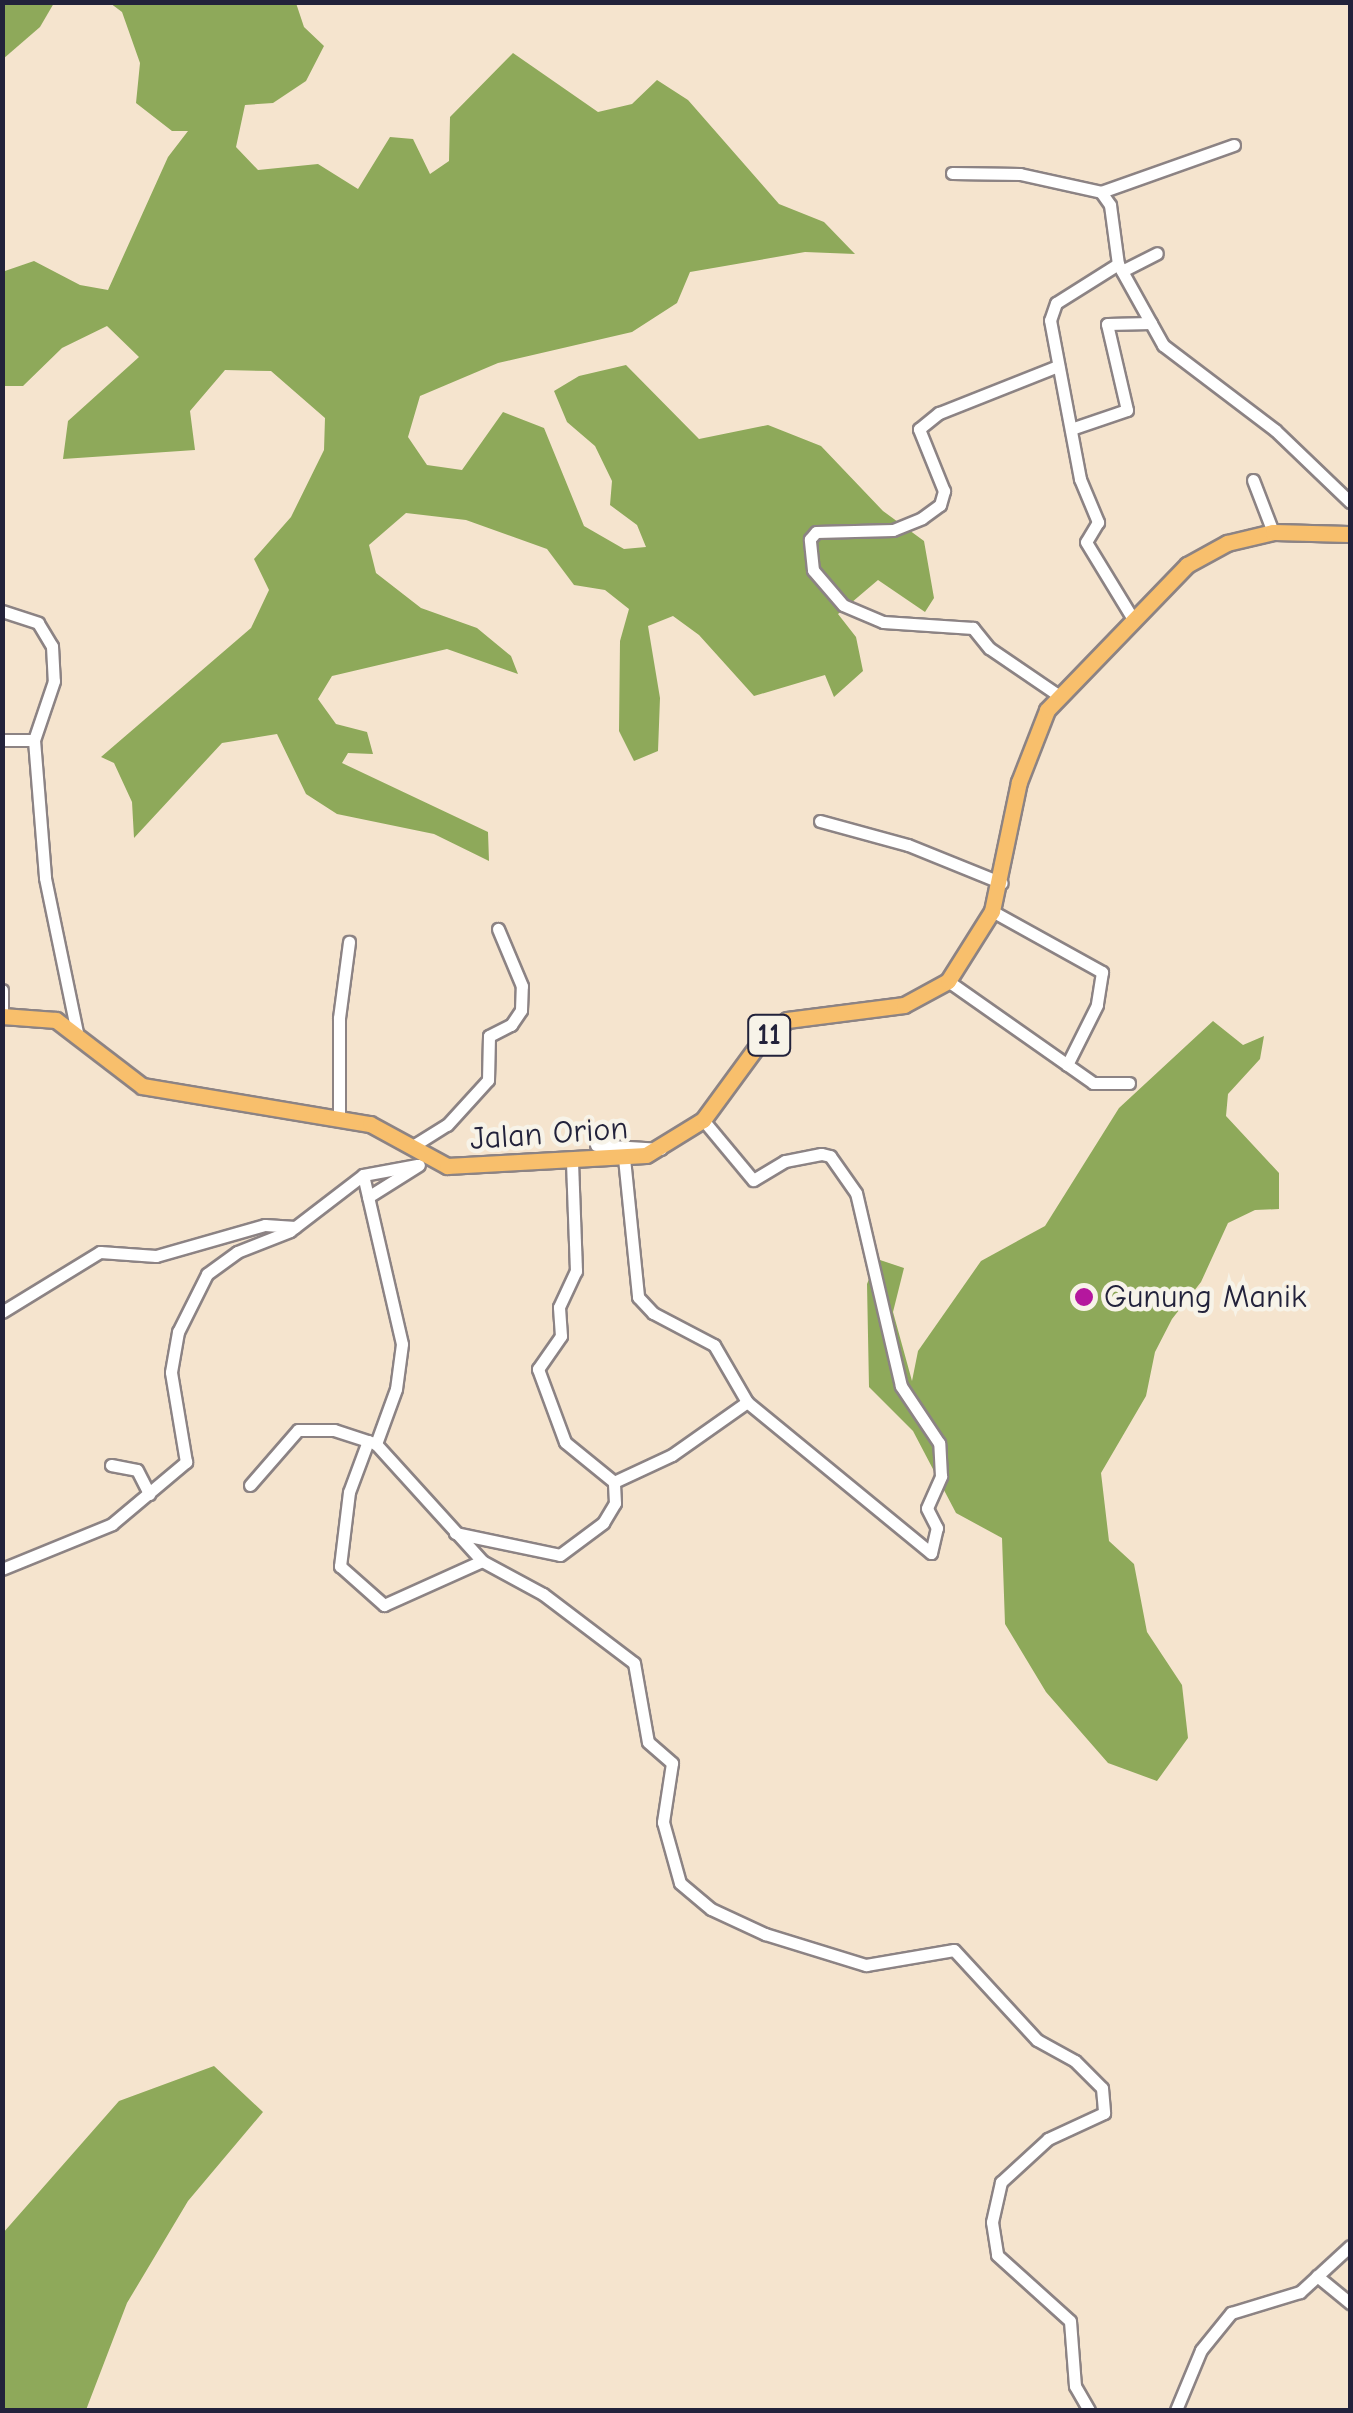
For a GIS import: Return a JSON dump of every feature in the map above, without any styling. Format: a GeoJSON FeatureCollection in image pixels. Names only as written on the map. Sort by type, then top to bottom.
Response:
{"type":"FeatureCollection","features":[{"type":"Feature","properties":{"kind":"highway","name":"Jalan Orion"},"geometry":{"type":"LineString","coordinates":[[2,1014],[40,1014],[77,1033],[108,1065],[142,1086],[338,1116],[416,1144],[439,1162],[464,1168],[572,1163],[624,1158],[662,1149],[703,1120],[760,1042],[787,1020],[904,1005],[948,981],[992,910],[1002,883],[1028,752],[1058,695],[1199,556],[1273,532],[1350,534]]}},
{"type":"Feature","properties":{"kind":"street"},"geometry":{"type":"LineString","coordinates":[[952,173],[1020,174],[1100,192],[1234,146]]}},
{"type":"Feature","properties":{"kind":"street"},"geometry":{"type":"LineString","coordinates":[[1100,192],[1110,206],[1120,267],[1164,345],[1275,430],[1350,502]]}},
{"type":"Feature","properties":{"kind":"street"},"geometry":{"type":"LineString","coordinates":[[1133,618],[1086,542],[1098,522],[1080,479],[1051,311],[1120,267],[1157,253]]}},
{"type":"Feature","properties":{"kind":"street"},"geometry":{"type":"LineString","coordinates":[[1071,429],[1126,410],[1107,324],[1151,323]]}},
{"type":"Feature","properties":{"kind":"street"},"geometry":{"type":"LineString","coordinates":[[1058,366],[939,414],[919,429],[944,491],[940,505],[922,518],[893,530],[816,532],[810,540],[813,570],[843,605],[883,622],[973,628],[989,648],[1058,695]]}},
{"type":"Feature","properties":{"kind":"street"},"geometry":{"type":"LineString","coordinates":[[1253,480],[1273,532]]}},
{"type":"Feature","properties":{"kind":"street"},"geometry":{"type":"LineString","coordinates":[[2,610],[38,623],[52,646],[54,682],[34,740],[45,878],[77,1033]]}},
{"type":"Feature","properties":{"kind":"street"},"geometry":{"type":"LineString","coordinates":[[2,740],[34,740]]}},
{"type":"Feature","properties":{"kind":"street"},"geometry":{"type":"LineString","coordinates":[[820,821],[908,844],[1002,883]]}},
{"type":"Feature","properties":{"kind":"street"},"geometry":{"type":"LineString","coordinates":[[992,910],[1102,972],[1097,1005],[1067,1065]]}},
{"type":"Feature","properties":{"kind":"street"},"geometry":{"type":"LineString","coordinates":[[416,1144],[447,1125],[488,1080],[490,1036],[511,1026],[521,1010],[522,986],[498,929]]}},
{"type":"Feature","properties":{"kind":"street"},"geometry":{"type":"LineString","coordinates":[[338,1116],[339,1018],[349,942]]}},
{"type":"Feature","properties":{"kind":"street"},"geometry":{"type":"LineString","coordinates":[[948,981],[1102,1086],[1129,1084]]}},
{"type":"Feature","properties":{"kind":"street"},"geometry":{"type":"LineString","coordinates":[[2,990],[2,1014]]}},
{"type":"Feature","properties":{"kind":"street"},"geometry":{"type":"LineString","coordinates":[[624,1158],[638,1297],[653,1313],[714,1346],[748,1402],[931,1553],[937,1528],[927,1511],[940,1476],[939,1444],[901,1386],[856,1192],[830,1156],[821,1154],[785,1160],[753,1180],[703,1120]]}},
{"type":"Feature","properties":{"kind":"street"},"geometry":{"type":"LineString","coordinates":[[596,1145],[662,1149]]}},
{"type":"Feature","properties":{"kind":"street"},"geometry":{"type":"LineString","coordinates":[[2,1570],[84,1539],[149,1494],[187,1457],[171,1372],[178,1332],[207,1274],[295,1227],[363,1175],[439,1162]]}},
{"type":"Feature","properties":{"kind":"street"},"geometry":{"type":"LineString","coordinates":[[450,1532],[560,1555],[603,1524],[616,1504],[614,1482],[569,1449],[538,1369],[562,1336],[558,1313],[576,1270],[572,1163]]}},
{"type":"Feature","properties":{"kind":"street"},"geometry":{"type":"LineString","coordinates":[[368,1197],[417,1165]]}},
{"type":"Feature","properties":{"kind":"street"},"geometry":{"type":"LineString","coordinates":[[363,1175],[402,1344],[396,1389],[348,1492],[340,1566],[384,1604],[482,1561]]}},
{"type":"Feature","properties":{"kind":"street"},"geometry":{"type":"LineString","coordinates":[[2,1312],[100,1252],[156,1256],[265,1225],[295,1227]]}},
{"type":"Feature","properties":{"kind":"street"},"geometry":{"type":"LineString","coordinates":[[614,1482],[672,1456],[748,1402]]}},
{"type":"Feature","properties":{"kind":"street"},"geometry":{"type":"LineString","coordinates":[[250,1485],[298,1430],[334,1430],[372,1442],[450,1532],[482,1561],[543,1594],[634,1663],[648,1742],[672,1763],[664,1822],[680,1883],[712,1910],[765,1934],[866,1964],[954,1950],[1036,2040],[1075,2060],[1102,2088],[1104,2113],[1048,2139],[1001,2182],[992,2222],[997,2255],[1070,2321],[1075,2386],[1089,2410]]}},
{"type":"Feature","properties":{"kind":"street"},"geometry":{"type":"LineString","coordinates":[[110,1465],[138,1470],[149,1494]]}},
{"type":"Feature","properties":{"kind":"street"},"geometry":{"type":"LineString","coordinates":[[1176,2410],[1201,2350],[1231,2313],[1300,2292],[1350,2246]]}},
{"type":"Feature","properties":{"kind":"street"},"geometry":{"type":"LineString","coordinates":[[1317,2276],[1350,2304]]}},
{"type":"Feature","properties":{"kind":"green space"},"geometry":{"type":"Polygon","coordinates":[[[54,3],[40,27],[3,59],[3,4],[54,3]]]}},
{"type":"Feature","properties":{"kind":"green space"},"geometry":{"type":"Polygon","coordinates":[[[110,3],[296,3],[304,27],[324,46],[306,81],[273,103],[245,105],[236,147],[258,170],[318,164],[358,189],[390,137],[413,139],[430,174],[449,161],[450,117],[513,53],[598,112],[632,104],[657,80],[688,100],[779,204],[824,222],[855,254],[805,252],[690,272],[677,303],[632,332],[498,363],[420,396],[408,437],[427,465],[462,470],[503,412],[544,428],[584,526],[624,549],[646,547],[637,525],[610,505],[612,481],[595,446],[567,422],[554,391],[579,376],[626,365],[699,439],[768,425],[821,446],[883,511],[924,541],[934,598],[925,612],[878,580],[838,614],[856,637],[863,671],[834,697],[825,675],[754,696],[699,635],[673,616],[648,626],[660,698],[658,751],[634,761],[619,731],[620,641],[629,609],[605,590],[574,585],[547,549],[466,520],[406,513],[369,545],[376,573],[421,608],[477,628],[511,656],[518,674],[447,649],[332,676],[318,699],[336,724],[367,732],[373,754],[348,753],[342,763],[488,832],[489,861],[434,834],[337,814],[306,794],[277,734],[222,743],[134,838],[132,802],[114,763],[101,757],[251,628],[269,590],[254,559],[291,517],[324,450],[325,418],[271,371],[225,370],[190,411],[195,450],[63,459],[68,421],[139,357],[107,326],[62,348],[23,386],[3,386],[2,272],[34,261],[80,285],[108,290],[168,157],[188,131],[172,131],[136,103],[140,63],[122,12],[110,3]]]}},
{"type":"Feature","properties":{"kind":"green space"},"geometry":{"type":"Polygon","coordinates":[[[1213,1021],[1243,1045],[1264,1036],[1260,1059],[1228,1094],[1226,1116],[1279,1173],[1279,1209],[1255,1210],[1228,1223],[1201,1282],[1172,1319],[1155,1352],[1146,1396],[1101,1473],[1109,1541],[1134,1564],[1147,1632],[1182,1685],[1188,1738],[1157,1781],[1108,1763],[1046,1692],[1005,1624],[1002,1538],[956,1513],[913,1431],[869,1387],[867,1284],[877,1259],[904,1268],[893,1312],[912,1381],[918,1351],[981,1261],[1045,1226],[1119,1108],[1213,1021]]]}},
{"type":"Feature","properties":{"kind":"green space"},"geometry":{"type":"Polygon","coordinates":[[[214,2066],[263,2112],[188,2201],[127,2303],[86,2410],[3,2410],[3,2233],[119,2101],[214,2066]]]}},
{"type":"Feature","properties":{"kind":"place","name":"Gunung Manik"},"geometry":{"type":"Point","coordinates":[1084,1297]}}]}
